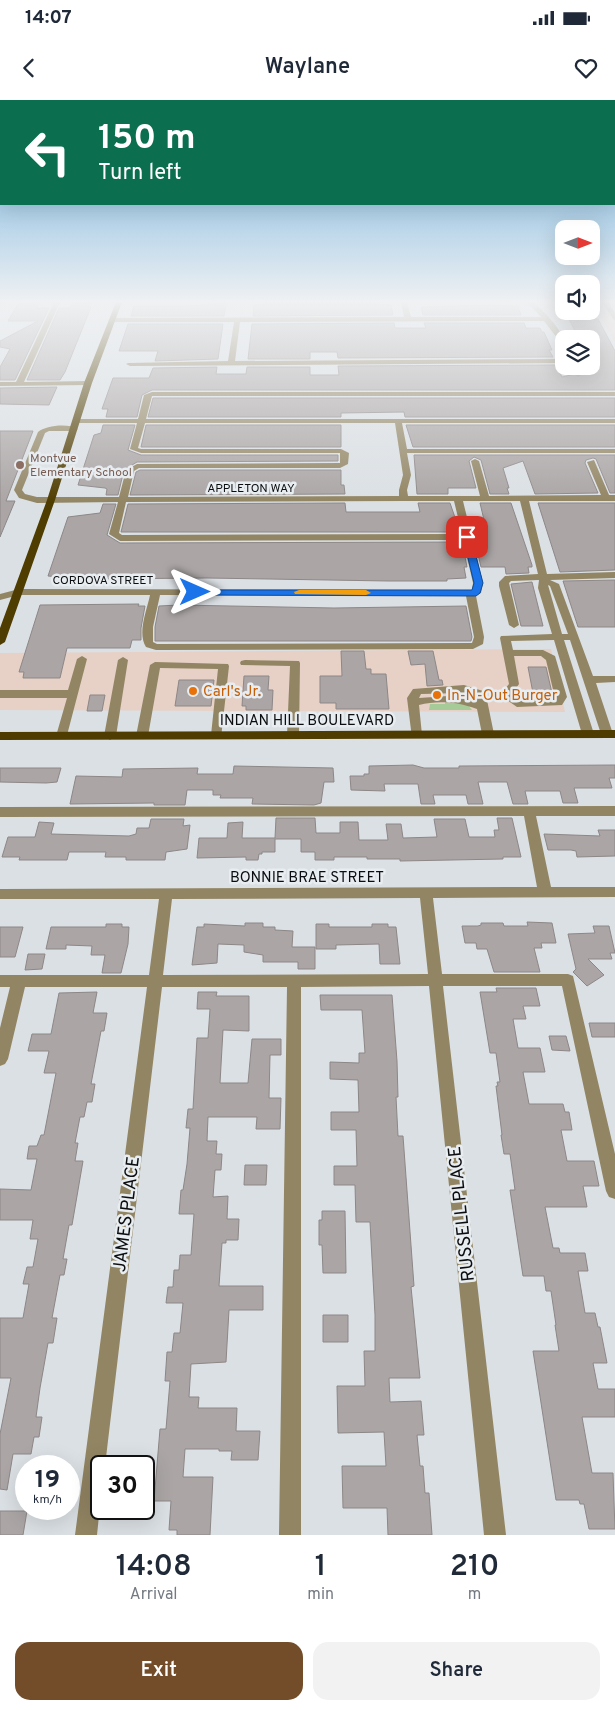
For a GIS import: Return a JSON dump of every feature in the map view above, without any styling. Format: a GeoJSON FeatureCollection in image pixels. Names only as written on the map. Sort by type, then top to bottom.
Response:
{"type":"FeatureCollection","features":[{"type":"Feature","properties":{"kind":"main road"},"geometry":{"type":"LineString","coordinates":[[0,642],[51,500],[93,369]]}},
{"type":"Feature","properties":{"kind":"main road","name":"INDIAN HILL BOULEVARD"},"geometry":{"type":"LineString","coordinates":[[0,736],[611,734]]}},
{"type":"Feature","properties":{"kind":"street"},"geometry":{"type":"LineString","coordinates":[[19,384],[26,369]]}},
{"type":"Feature","properties":{"kind":"street"},"geometry":{"type":"LineString","coordinates":[[0,384],[88,383]]}},
{"type":"Feature","properties":{"kind":"street"},"geometry":{"type":"LineString","coordinates":[[467,537],[120,538],[114,534],[130,470],[137,466],[340,466],[344,464],[345,453],[341,451],[141,451],[134,449],[148,395],[615,394]]}},
{"type":"Feature","properties":{"kind":"street"},"geometry":{"type":"LineString","coordinates":[[75,425],[142,421],[615,421]]}},
{"type":"Feature","properties":{"kind":"street"},"geometry":{"type":"LineString","coordinates":[[398,421],[407,475],[403,490],[404,500]]}},
{"type":"Feature","properties":{"kind":"street","name":"APPLETON WAY"},"geometry":{"type":"LineString","coordinates":[[75,425],[47,429],[42,432],[18,490],[22,496],[31,499],[51,500],[610,498]]}},
{"type":"Feature","properties":{"kind":"street"},"geometry":{"type":"LineString","coordinates":[[404,451],[615,450]]}},
{"type":"Feature","properties":{"kind":"street"},"geometry":{"type":"LineString","coordinates":[[475,461],[485,498]]}},
{"type":"Feature","properties":{"kind":"street"},"geometry":{"type":"LineString","coordinates":[[591,462],[610,498]]}},
{"type":"Feature","properties":{"kind":"street"},"geometry":{"type":"LineString","coordinates":[[524,498],[543,578],[543,588],[588,734]]}},
{"type":"Feature","properties":{"kind":"street"},"geometry":{"type":"LineString","coordinates":[[156,592],[147,633],[147,642],[156,647],[472,646],[478,644],[479,637],[473,593],[478,583],[467,537],[454,499]]}},
{"type":"Feature","properties":{"kind":"street"},"geometry":{"type":"LineString","coordinates":[[514,625],[504,582],[512,576],[543,578],[615,575]]}},
{"type":"Feature","properties":{"kind":"street"},"geometry":{"type":"LineString","coordinates":[[543,578],[554,584],[611,734]]}},
{"type":"Feature","properties":{"kind":"street","name":"CORDOVA STREET"},"geometry":{"type":"LineString","coordinates":[[0,597],[19,592],[473,593]]}},
{"type":"Feature","properties":{"kind":"street"},"geometry":{"type":"LineString","coordinates":[[508,653],[543,653],[551,658],[561,697],[558,702],[517,703],[506,695],[514,684],[505,638],[573,637]]}},
{"type":"Feature","properties":{"kind":"street"},"geometry":{"type":"LineString","coordinates":[[62,736],[82,659]]}},
{"type":"Feature","properties":{"kind":"street"},"geometry":{"type":"LineString","coordinates":[[110,736],[123,660]]}},
{"type":"Feature","properties":{"kind":"street"},"geometry":{"type":"LineString","coordinates":[[246,663],[295,663],[293,735]]}},
{"type":"Feature","properties":{"kind":"street"},"geometry":{"type":"LineString","coordinates":[[142,736],[155,665],[224,666],[217,736]]}},
{"type":"Feature","properties":{"kind":"street"},"geometry":{"type":"LineString","coordinates":[[589,680],[615,679]]}},
{"type":"Feature","properties":{"kind":"street"},"geometry":{"type":"LineString","coordinates":[[416,735],[413,698],[417,691],[464,689],[478,691],[488,734]]}},
{"type":"Feature","properties":{"kind":"street"},"geometry":{"type":"LineString","coordinates":[[0,694],[74,694]]}},
{"type":"Feature","properties":{"kind":"street"},"geometry":{"type":"LineString","coordinates":[[414,707],[429,700],[464,700],[482,707]]}},
{"type":"Feature","properties":{"kind":"street"},"geometry":{"type":"LineString","coordinates":[[529,811],[545,892]]}},
{"type":"Feature","properties":{"kind":"street"},"geometry":{"type":"LineString","coordinates":[[0,812],[615,811]]}},
{"type":"Feature","properties":{"kind":"street","name":"RUSSELL PLACE"},"geometry":{"type":"LineString","coordinates":[[426,892],[496,1535]]}},
{"type":"Feature","properties":{"kind":"street","name":"BONNIE BRAE STREET"},"geometry":{"type":"LineString","coordinates":[[0,894],[615,892]]}},
{"type":"Feature","properties":{"kind":"street","name":"JAMES PLACE"},"geometry":{"type":"LineString","coordinates":[[86,1535],[166,893]]}},
{"type":"Feature","properties":{"kind":"street"},"geometry":{"type":"LineString","coordinates":[[290,1535],[294,979]]}},
{"type":"Feature","properties":{"kind":"street"},"geometry":{"type":"LineString","coordinates":[[0,980],[568,980],[615,1191]]}},
{"type":"Feature","properties":{"kind":"street"},"geometry":{"type":"LineString","coordinates":[[0,1059],[19,980]]}},
{"type":"Feature","properties":{"kind":"shaded area"},"geometry":{"type":"Polygon","coordinates":[[[551,649],[565,712],[0,710],[0,653],[551,649]]]}},
{"type":"Feature","properties":{"kind":"green space"},"geometry":{"type":"Polygon","coordinates":[[[445,702],[468,705],[472,710],[429,710],[430,704],[445,704],[445,702]]]}},
{"type":"Feature","properties":{"kind":"building"},"geometry":{"type":"Polygon","coordinates":[[[0,369],[20,369],[15,380],[0,380],[0,369]]]}},
{"type":"Feature","properties":{"kind":"building"},"geometry":{"type":"Polygon","coordinates":[[[32,369],[66,369],[60,380],[27,380],[32,369]]]}},
{"type":"Feature","properties":{"kind":"building"},"geometry":{"type":"Polygon","coordinates":[[[153,369],[217,369],[216,374],[246,374],[247,369],[310,369],[310,375],[339,375],[338,369],[555,369],[555,375],[561,375],[562,377],[600,375],[600,369],[615,369],[615,390],[152,390],[142,395],[137,417],[106,417],[108,409],[102,409],[113,378],[149,378],[153,369]]]}},
{"type":"Feature","properties":{"kind":"building"},"geometry":{"type":"Polygon","coordinates":[[[57,387],[49,405],[0,404],[0,388],[57,387]]]}},
{"type":"Feature","properties":{"kind":"building"},"geometry":{"type":"Polygon","coordinates":[[[153,398],[615,398],[615,417],[405,417],[404,412],[341,413],[341,417],[148,417],[153,398]]]}},
{"type":"Feature","properties":{"kind":"building"},"geometry":{"type":"Polygon","coordinates":[[[103,425],[135,425],[128,450],[141,455],[338,455],[338,461],[137,462],[124,470],[118,495],[106,495],[107,489],[105,488],[78,485],[94,435],[101,433],[103,425]]]}},
{"type":"Feature","properties":{"kind":"building"},"geometry":{"type":"Polygon","coordinates":[[[146,425],[341,425],[341,447],[141,447],[146,425]]]}},
{"type":"Feature","properties":{"kind":"building"},"geometry":{"type":"Polygon","coordinates":[[[406,425],[615,425],[615,447],[413,447],[406,425]]]}},
{"type":"Feature","properties":{"kind":"building"},"geometry":{"type":"Polygon","coordinates":[[[0,431],[33,431],[6,501],[15,501],[0,537],[0,431]]]}},
{"type":"Feature","properties":{"kind":"building"},"geometry":{"type":"Polygon","coordinates":[[[414,455],[615,455],[615,493],[610,493],[596,459],[593,458],[586,460],[585,463],[598,493],[535,494],[523,461],[503,468],[509,494],[490,494],[481,460],[474,457],[469,461],[476,488],[448,488],[448,494],[417,494],[414,455]]]}},
{"type":"Feature","properties":{"kind":"building"},"geometry":{"type":"Polygon","coordinates":[[[140,470],[341,470],[341,485],[344,485],[345,494],[130,495],[136,472],[140,470]]]}},
{"type":"Feature","properties":{"kind":"building"},"geometry":{"type":"Polygon","coordinates":[[[345,503],[346,512],[420,512],[418,503],[450,503],[460,532],[121,532],[128,504],[345,503]]]}},
{"type":"Feature","properties":{"kind":"building"},"geometry":{"type":"Polygon","coordinates":[[[480,503],[511,503],[532,565],[532,567],[528,567],[529,573],[506,574],[505,567],[481,567],[470,520],[484,520],[480,503]]]}},
{"type":"Feature","properties":{"kind":"building"},"geometry":{"type":"Polygon","coordinates":[[[538,503],[615,503],[615,570],[560,572],[538,503]]]}},
{"type":"Feature","properties":{"kind":"building"},"geometry":{"type":"Polygon","coordinates":[[[103,504],[116,504],[107,535],[120,543],[462,542],[467,567],[464,567],[466,578],[447,579],[447,581],[388,581],[207,578],[82,579],[48,576],[68,517],[100,513],[103,504]]]}},
{"type":"Feature","properties":{"kind":"building"},"geometry":{"type":"Polygon","coordinates":[[[615,580],[615,627],[578,627],[563,581],[615,580]]]}},
{"type":"Feature","properties":{"kind":"building"},"geometry":{"type":"Polygon","coordinates":[[[532,582],[543,626],[521,626],[511,584],[532,582]]]}},
{"type":"Feature","properties":{"kind":"building"},"geometry":{"type":"Polygon","coordinates":[[[139,604],[138,606],[145,606],[141,640],[132,640],[130,648],[67,648],[60,678],[23,678],[24,672],[19,672],[40,605],[139,604]]]}},
{"type":"Feature","properties":{"kind":"building"},"geometry":{"type":"Polygon","coordinates":[[[159,606],[334,608],[466,606],[472,637],[471,641],[155,641],[155,627],[159,606]]]}},
{"type":"Feature","properties":{"kind":"building"},"geometry":{"type":"Polygon","coordinates":[[[341,651],[364,651],[366,669],[371,669],[371,674],[386,674],[389,709],[336,709],[336,703],[320,703],[320,676],[342,676],[341,651]]]}},
{"type":"Feature","properties":{"kind":"building"},"geometry":{"type":"Polygon","coordinates":[[[408,651],[433,651],[439,680],[442,680],[443,685],[427,686],[425,664],[411,665],[408,651]]]}},
{"type":"Feature","properties":{"kind":"building"},"geometry":{"type":"Polygon","coordinates":[[[528,667],[546,667],[552,693],[533,693],[528,667]]]}},
{"type":"Feature","properties":{"kind":"building"},"geometry":{"type":"Polygon","coordinates":[[[244,676],[269,676],[268,690],[273,690],[272,710],[246,710],[246,706],[242,706],[244,676]]]}},
{"type":"Feature","properties":{"kind":"building"},"geometry":{"type":"Polygon","coordinates":[[[179,680],[214,680],[211,706],[175,706],[179,680]]]}},
{"type":"Feature","properties":{"kind":"building"},"geometry":{"type":"Polygon","coordinates":[[[90,695],[105,695],[102,711],[87,711],[90,695]]]}},
{"type":"Feature","properties":{"kind":"building"},"geometry":{"type":"Polygon","coordinates":[[[413,765],[424,768],[459,768],[459,766],[615,765],[615,778],[609,778],[612,788],[574,788],[578,803],[563,803],[560,791],[525,791],[528,804],[513,804],[507,782],[478,782],[483,804],[468,804],[466,795],[433,795],[435,804],[421,804],[418,784],[384,784],[385,791],[351,790],[350,776],[369,774],[369,766],[413,765]]]}},
{"type":"Feature","properties":{"kind":"building"},"geometry":{"type":"Polygon","coordinates":[[[234,766],[333,768],[334,782],[324,782],[321,803],[314,805],[252,804],[253,798],[220,798],[221,795],[213,795],[213,790],[187,790],[185,805],[154,805],[154,803],[70,804],[76,776],[122,777],[123,769],[198,768],[197,774],[233,774],[234,766]]]}},
{"type":"Feature","properties":{"kind":"building"},"geometry":{"type":"Polygon","coordinates":[[[0,768],[61,768],[57,782],[46,783],[0,782],[0,768]]]}},
{"type":"Feature","properties":{"kind":"building"},"geometry":{"type":"Polygon","coordinates":[[[276,818],[315,818],[316,833],[340,833],[340,822],[358,822],[359,840],[388,840],[386,824],[401,824],[403,838],[437,837],[434,819],[465,819],[469,837],[495,837],[494,830],[499,830],[497,818],[512,818],[521,857],[400,861],[400,859],[367,859],[367,857],[334,857],[334,860],[315,860],[315,852],[301,852],[301,839],[275,839],[275,852],[262,852],[262,854],[259,854],[258,860],[246,860],[246,857],[197,858],[199,838],[227,838],[228,823],[243,822],[242,838],[275,838],[276,818]]]}},
{"type":"Feature","properties":{"kind":"building"},"geometry":{"type":"Polygon","coordinates":[[[151,819],[184,819],[183,826],[190,825],[187,849],[166,852],[165,860],[126,860],[126,857],[105,857],[106,852],[69,852],[67,860],[19,860],[20,857],[2,857],[8,837],[35,837],[39,822],[54,823],[51,834],[129,836],[136,834],[137,828],[149,828],[151,819]]]}},
{"type":"Feature","properties":{"kind":"building"},"geometry":{"type":"Polygon","coordinates":[[[598,830],[615,830],[615,856],[577,857],[576,851],[548,850],[544,834],[600,836],[598,830]]]}},
{"type":"Feature","properties":{"kind":"building"},"geometry":{"type":"Polygon","coordinates":[[[527,922],[552,923],[556,943],[541,943],[542,948],[534,948],[540,972],[494,972],[487,949],[477,949],[476,943],[465,943],[462,926],[478,926],[481,923],[503,923],[504,926],[528,926],[527,922]]]}},
{"type":"Feature","properties":{"kind":"building"},"geometry":{"type":"Polygon","coordinates":[[[245,923],[263,923],[263,927],[275,927],[275,930],[293,931],[292,947],[315,947],[315,969],[298,969],[298,962],[263,962],[263,955],[244,952],[244,945],[218,944],[217,963],[192,965],[197,927],[204,927],[204,924],[245,926],[245,923]]]}},
{"type":"Feature","properties":{"kind":"building"},"geometry":{"type":"Polygon","coordinates":[[[106,924],[122,924],[122,927],[129,927],[128,944],[121,973],[102,973],[105,955],[91,955],[92,946],[66,945],[66,949],[46,949],[51,927],[106,927],[106,924]]]}},
{"type":"Feature","properties":{"kind":"building"},"geometry":{"type":"Polygon","coordinates":[[[316,924],[329,924],[329,927],[372,927],[372,924],[388,924],[388,927],[396,927],[400,964],[380,964],[379,944],[336,945],[336,949],[316,949],[316,924]]]}},
{"type":"Feature","properties":{"kind":"building"},"geometry":{"type":"Polygon","coordinates":[[[593,926],[609,926],[615,953],[610,953],[612,959],[588,959],[604,975],[587,986],[573,972],[576,969],[568,934],[595,933],[593,926]]]}},
{"type":"Feature","properties":{"kind":"building"},"geometry":{"type":"Polygon","coordinates":[[[0,927],[23,927],[15,957],[0,957],[0,927]]]}},
{"type":"Feature","properties":{"kind":"building"},"geometry":{"type":"Polygon","coordinates":[[[28,954],[45,954],[42,969],[25,970],[28,954]]]}},
{"type":"Feature","properties":{"kind":"building"},"geometry":{"type":"Polygon","coordinates":[[[496,988],[536,988],[540,1006],[523,1006],[526,1019],[513,1019],[518,1048],[540,1048],[545,1072],[523,1072],[529,1104],[563,1104],[565,1112],[569,1112],[572,1130],[561,1130],[567,1161],[594,1161],[599,1186],[583,1186],[587,1207],[545,1207],[553,1248],[559,1248],[560,1253],[585,1253],[588,1271],[578,1271],[585,1313],[595,1313],[598,1327],[600,1327],[607,1363],[593,1363],[598,1389],[615,1389],[615,1417],[582,1417],[592,1473],[613,1473],[615,1529],[589,1529],[584,1504],[580,1504],[579,1500],[556,1500],[533,1351],[559,1351],[556,1325],[551,1291],[546,1291],[544,1276],[523,1276],[510,1190],[515,1190],[510,1154],[504,1154],[501,1135],[496,1086],[498,1086],[497,1082],[500,1082],[496,1053],[490,1053],[480,992],[497,992],[496,988]]]}},
{"type":"Feature","properties":{"kind":"building"},"geometry":{"type":"Polygon","coordinates":[[[97,992],[93,1013],[107,1013],[104,1031],[101,1031],[91,1084],[95,1084],[92,1102],[87,1102],[84,1117],[80,1117],[75,1143],[78,1143],[75,1161],[83,1161],[72,1225],[69,1225],[63,1259],[67,1259],[64,1275],[60,1275],[52,1318],[57,1318],[53,1343],[48,1343],[40,1388],[36,1417],[42,1417],[39,1437],[34,1437],[31,1454],[13,1454],[7,1490],[0,1489],[0,1434],[11,1378],[0,1378],[0,1318],[23,1318],[29,1284],[23,1284],[27,1267],[33,1267],[38,1239],[30,1239],[33,1220],[0,1220],[0,1189],[31,1190],[37,1159],[27,1159],[29,1146],[37,1146],[41,1135],[44,1135],[56,1073],[44,1073],[49,1051],[28,1051],[32,1034],[51,1034],[59,993],[97,992]]]}},
{"type":"Feature","properties":{"kind":"building"},"geometry":{"type":"Polygon","coordinates":[[[198,992],[217,992],[216,996],[249,996],[249,1031],[223,1030],[220,1083],[248,1083],[252,1039],[281,1039],[281,1055],[270,1055],[269,1098],[281,1098],[280,1129],[256,1129],[257,1117],[208,1117],[207,1141],[217,1141],[216,1154],[222,1154],[221,1170],[215,1170],[213,1197],[228,1196],[227,1219],[239,1219],[238,1240],[226,1240],[226,1243],[222,1243],[219,1286],[263,1286],[263,1310],[229,1310],[226,1362],[191,1364],[189,1397],[199,1397],[198,1408],[237,1408],[236,1431],[260,1431],[258,1460],[231,1460],[232,1451],[219,1451],[219,1449],[185,1449],[183,1477],[213,1477],[210,1535],[177,1535],[177,1530],[169,1530],[171,1501],[155,1501],[155,1489],[160,1429],[166,1429],[170,1381],[165,1381],[167,1352],[172,1352],[174,1333],[180,1333],[183,1303],[166,1303],[168,1287],[173,1287],[174,1270],[179,1270],[180,1255],[191,1255],[194,1214],[179,1214],[181,1190],[183,1190],[187,1164],[190,1128],[186,1128],[188,1109],[193,1109],[197,1038],[208,1038],[210,1009],[197,1009],[198,992]]]}},
{"type":"Feature","properties":{"kind":"building"},"geometry":{"type":"Polygon","coordinates":[[[320,995],[392,995],[397,1061],[398,1136],[403,1136],[414,1286],[411,1287],[420,1378],[389,1378],[390,1402],[421,1401],[424,1435],[417,1435],[420,1466],[423,1466],[425,1493],[429,1493],[432,1535],[388,1535],[387,1508],[343,1508],[342,1466],[386,1466],[384,1432],[338,1433],[337,1386],[365,1386],[364,1351],[375,1351],[375,1315],[370,1222],[356,1222],[355,1185],[334,1185],[334,1166],[357,1166],[356,1130],[331,1130],[331,1112],[359,1112],[358,1080],[330,1079],[330,1062],[359,1063],[359,1053],[365,1053],[362,1010],[321,1010],[320,995]]]}},
{"type":"Feature","properties":{"kind":"building"},"geometry":{"type":"Polygon","coordinates":[[[589,1023],[615,1023],[615,1037],[592,1037],[589,1023]]]}},
{"type":"Feature","properties":{"kind":"building"},"geometry":{"type":"Polygon","coordinates":[[[549,1036],[566,1036],[570,1051],[552,1050],[549,1036]]]}},
{"type":"Feature","properties":{"kind":"building"},"geometry":{"type":"Polygon","coordinates":[[[245,1165],[267,1165],[266,1185],[244,1185],[245,1165]]]}},
{"type":"Feature","properties":{"kind":"building"},"geometry":{"type":"Polygon","coordinates":[[[322,1211],[345,1211],[346,1273],[323,1273],[322,1245],[319,1245],[319,1220],[322,1220],[322,1211]]]}},
{"type":"Feature","properties":{"kind":"building"},"geometry":{"type":"Polygon","coordinates":[[[323,1315],[348,1315],[348,1342],[323,1342],[323,1315]]]}},
{"type":"Feature","properties":{"kind":"building"},"geometry":{"type":"Polygon","coordinates":[[[0,1511],[15,1511],[15,1520],[26,1520],[23,1535],[0,1535],[0,1511]]]}},
{"type":"Feature","properties":{"kind":"slow traffic"},"geometry":{"type":"LineString","coordinates":[[299,592],[366,593]]}},
{"type":"Feature","properties":{"kind":"place","name":"Montvue Elementary School"},"geometry":{"type":"Point","coordinates":[20,465]}},
{"type":"Feature","properties":{"kind":"place","name":"Carl's Jr."},"geometry":{"type":"Point","coordinates":[193,691]}},
{"type":"Feature","properties":{"kind":"place","name":"In-N-Out Burger"},"geometry":{"type":"Point","coordinates":[437,695]}},
{"type":"Feature","properties":{"kind":"route"},"geometry":{"type":"LineString","coordinates":[[195,592],[476,593],[478,583],[467,537]]}}]}
